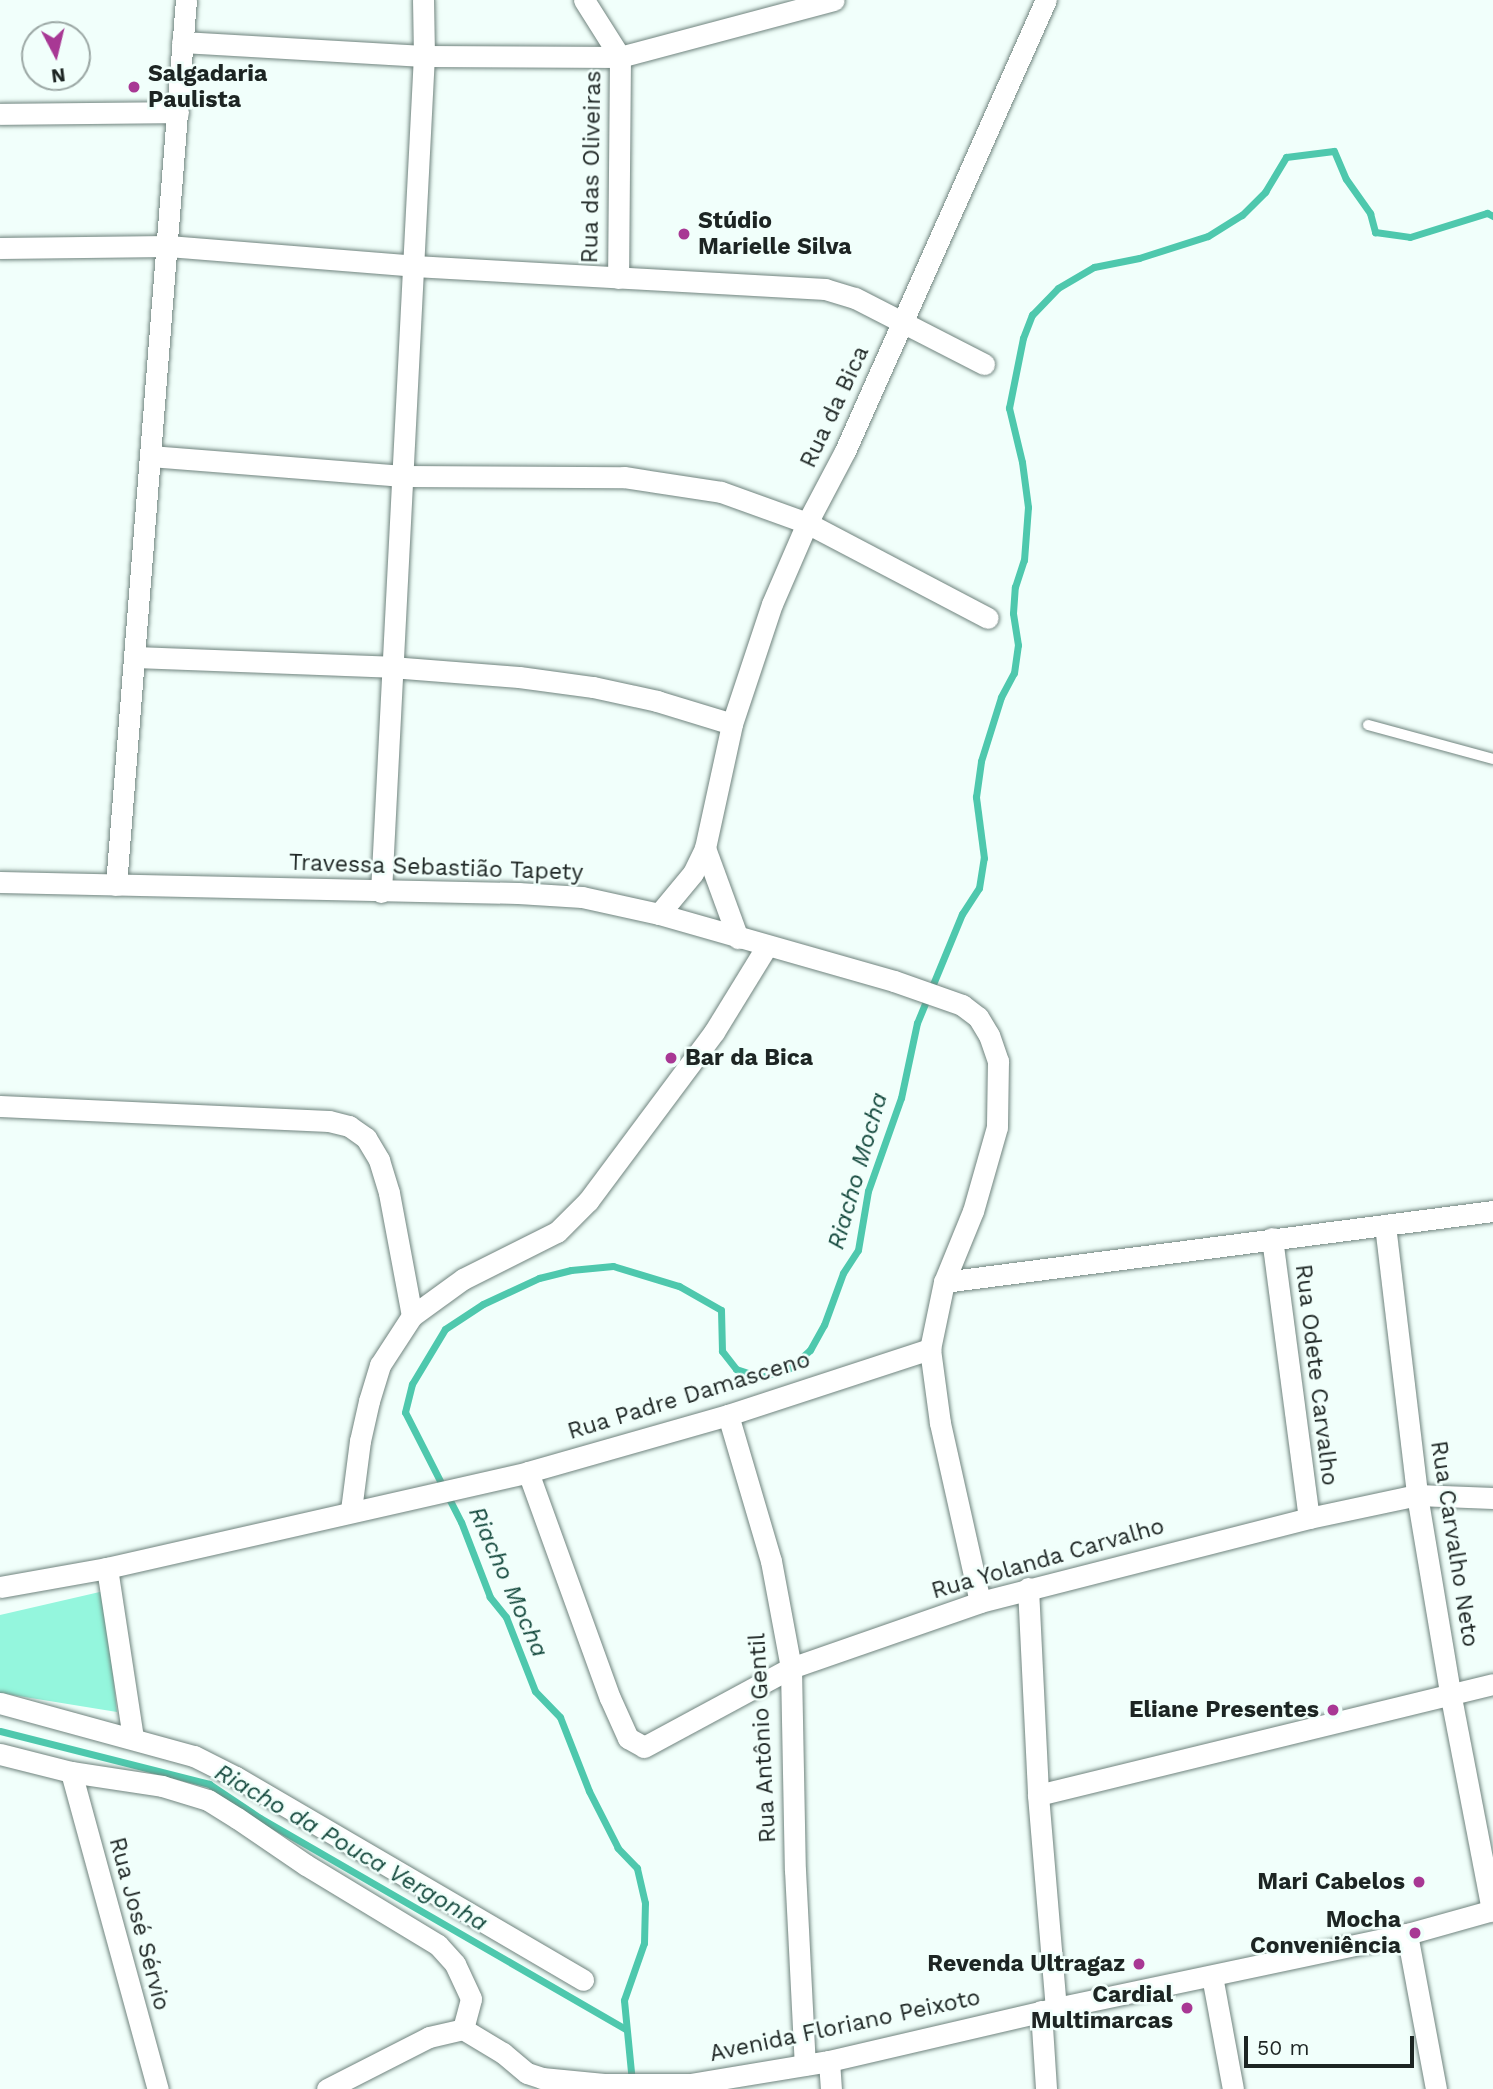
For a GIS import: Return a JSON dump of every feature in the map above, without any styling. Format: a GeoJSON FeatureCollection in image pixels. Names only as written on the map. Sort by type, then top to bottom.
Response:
{"type":"FeatureCollection","features":[{"type":"Feature","properties":{"kind":"street"},"geometry":{"type":"LineString","coordinates":[[116,885],[186,0]]}},
{"type":"Feature","properties":{"kind":"street"},"geometry":{"type":"LineString","coordinates":[[381,892],[414,266],[424,56],[424,0]]}},
{"type":"Feature","properties":{"kind":"street"},"geometry":{"type":"LineString","coordinates":[[584,0],[620,57]]}},
{"type":"Feature","properties":{"kind":"street"},"geometry":{"type":"LineString","coordinates":[[182,42],[424,56],[620,57],[834,0]]}},
{"type":"Feature","properties":{"kind":"street","name":"Rua da Bica"},"geometry":{"type":"LineString","coordinates":[[659,914],[693,873],[705,848],[732,724],[757,642],[807,523],[845,451],[1046,0]]}},
{"type":"Feature","properties":{"kind":"street","name":"Rua das Oliveiras"},"geometry":{"type":"LineString","coordinates":[[618,278],[620,57]]}},
{"type":"Feature","properties":{"kind":"street"},"geometry":{"type":"LineString","coordinates":[[0,114],[178,112]]}},
{"type":"Feature","properties":{"kind":"street"},"geometry":{"type":"LineString","coordinates":[[0,248],[168,246],[414,266],[825,289],[855,298],[984,364]]}},
{"type":"Feature","properties":{"kind":"street"},"geometry":{"type":"LineString","coordinates":[[150,456],[403,476],[624,477],[721,492],[807,523],[988,618]]}},
{"type":"Feature","properties":{"kind":"street"},"geometry":{"type":"LineString","coordinates":[[135,657],[391,667],[519,677],[593,687],[657,701],[732,724]]}},
{"type":"Feature","properties":{"kind":"street"},"geometry":{"type":"LineString","coordinates":[[705,848],[738,938]]}},
{"type":"Feature","properties":{"kind":"street","name":"Travessa Sebastião Tapety"},"geometry":{"type":"LineString","coordinates":[[0,882],[519,893],[582,897],[659,914],[894,981],[962,1005],[978,1017],[989,1035],[998,1060],[998,1127],[973,1211],[944,1282]]}},
{"type":"Feature","properties":{"kind":"street"},"geometry":{"type":"LineString","coordinates":[[0,1587],[107,1568],[351,1510],[360,1441],[380,1365],[412,1316],[463,1279],[557,1232],[588,1200],[714,1032],[767,946]]}},
{"type":"Feature","properties":{"kind":"street"},"geometry":{"type":"LineString","coordinates":[[0,1106],[329,1121],[349,1126],[366,1139],[379,1160],[388,1192],[412,1316]]}},
{"type":"Feature","properties":{"kind":"street"},"geometry":{"type":"LineString","coordinates":[[981,1602],[940,1423],[930,1349],[944,1282],[1493,1211]]}},
{"type":"Feature","properties":{"kind":"street","name":"Rua Carvalho Neto"},"geometry":{"type":"LineString","coordinates":[[1385,1225],[1417,1494],[1450,1692],[1492,1911]]}},
{"type":"Feature","properties":{"kind":"street","name":"Rua Odete Carvalho"},"geometry":{"type":"LineString","coordinates":[[1272,1238],[1309,1518]]}},
{"type":"Feature","properties":{"kind":"street","name":"Rua Padre Damasceno"},"geometry":{"type":"LineString","coordinates":[[351,1510],[528,1472],[728,1415],[930,1349]]}},
{"type":"Feature","properties":{"kind":"street","name":"Rua Antônio Gentil"},"geometry":{"type":"LineString","coordinates":[[728,1415],[771,1561],[791,1668],[794,1870],[805,2065]]}},
{"type":"Feature","properties":{"kind":"street","name":"Rua Yolanda Carvalho"},"geometry":{"type":"LineString","coordinates":[[528,1472],[610,1699],[628,1738],[639,1747],[649,1746],[791,1668],[1028,1588],[1417,1494],[1493,1498]]}},
{"type":"Feature","properties":{"kind":"street"},"geometry":{"type":"LineString","coordinates":[[107,1568],[133,1738]]}},
{"type":"Feature","properties":{"kind":"street"},"geometry":{"type":"LineString","coordinates":[[1028,1588],[1049,2010],[1045,2089]]}},
{"type":"Feature","properties":{"kind":"street"},"geometry":{"type":"LineString","coordinates":[[1038,1795],[1450,1692],[1493,1684]]}},
{"type":"Feature","properties":{"kind":"street"},"geometry":{"type":"LineString","coordinates":[[0,1703],[194,1756],[236,1777],[583,1980]]}},
{"type":"Feature","properties":{"kind":"street"},"geometry":{"type":"LineString","coordinates":[[0,1754],[71,1772],[162,1786],[208,1800],[438,1945],[455,1964],[471,1998],[463,2029],[429,2037],[327,2089]]}},
{"type":"Feature","properties":{"kind":"street","name":"Rua José Sérvio"},"geometry":{"type":"LineString","coordinates":[[71,1772],[158,2089]]}},
{"type":"Feature","properties":{"kind":"street","name":"Avenida Floriano Peixoto"},"geometry":{"type":"LineString","coordinates":[[463,2029],[503,2053],[530,2081],[689,2087],[829,2061],[1049,2010],[1407,1934],[1492,1911]]}},
{"type":"Feature","properties":{"kind":"street"},"geometry":{"type":"LineString","coordinates":[[1407,1934],[1436,2089]]}},
{"type":"Feature","properties":{"kind":"street"},"geometry":{"type":"LineString","coordinates":[[1212,1976],[1233,2089]]}},
{"type":"Feature","properties":{"kind":"street"},"geometry":{"type":"LineString","coordinates":[[829,2061],[831,2089]]}},
{"type":"Feature","properties":{"kind":"lane"},"geometry":{"type":"LineString","coordinates":[[1368,725],[1493,759]]}},
{"type":"Feature","properties":{"kind":"green space"},"geometry":{"type":"Polygon","coordinates":[[[104,1591],[117,1712],[0,1693],[0,1615],[104,1591]]]}},
{"type":"Feature","properties":{"kind":"waterway","name":"Riacho Mocha"},"geometry":{"type":"LineString","coordinates":[[632,2082],[624,2000],[644,1943],[645,1903],[637,1868],[618,1848],[589,1791],[560,1717],[535,1691],[506,1617],[490,1597],[461,1522],[405,1412],[412,1384],[445,1329],[483,1304],[539,1278],[571,1270],[613,1266],[679,1286],[721,1310],[722,1351],[736,1369],[761,1377],[790,1368],[810,1350],[824,1325],[843,1273],[858,1250],[868,1191],[901,1098],[917,1023],[962,914],[979,888],[984,858],[976,797],[981,761],[1001,697],[1014,673],[1018,645],[1013,613],[1015,587],[1024,560],[1028,507],[1022,462],[1009,408],[1023,338],[1032,315],[1058,288],[1094,267],[1139,258],[1208,236],[1242,215],[1265,192],[1286,157],[1334,151],[1346,179],[1370,213],[1375,232],[1410,237],[1487,213],[1493,216]]}},
{"type":"Feature","properties":{"kind":"waterway","name":"Riacho da Pouca Vergonha"},"geometry":{"type":"LineString","coordinates":[[0,1731],[209,1784],[260,1818],[625,2029]]}},
{"type":"Feature","properties":{"kind":"place","name":"Salgadaria Paulista"},"geometry":{"type":"Point","coordinates":[134,87]}},
{"type":"Feature","properties":{"kind":"place","name":"Stúdio Marielle Silva"},"geometry":{"type":"Point","coordinates":[684,234]}},
{"type":"Feature","properties":{"kind":"place","name":"Bar da Bica"},"geometry":{"type":"Point","coordinates":[671,1058]}},
{"type":"Feature","properties":{"kind":"place","name":"Eliane Presentes"},"geometry":{"type":"Point","coordinates":[1333,1710]}},
{"type":"Feature","properties":{"kind":"place","name":"Mari Cabelos"},"geometry":{"type":"Point","coordinates":[1419,1882]}},
{"type":"Feature","properties":{"kind":"place","name":"Mocha Conveniência"},"geometry":{"type":"Point","coordinates":[1415,1933]}},
{"type":"Feature","properties":{"kind":"place","name":"Revenda Ultragaz"},"geometry":{"type":"Point","coordinates":[1139,1964]}},
{"type":"Feature","properties":{"kind":"place","name":"Cardial Multimarcas"},"geometry":{"type":"Point","coordinates":[1187,2008]}}]}
